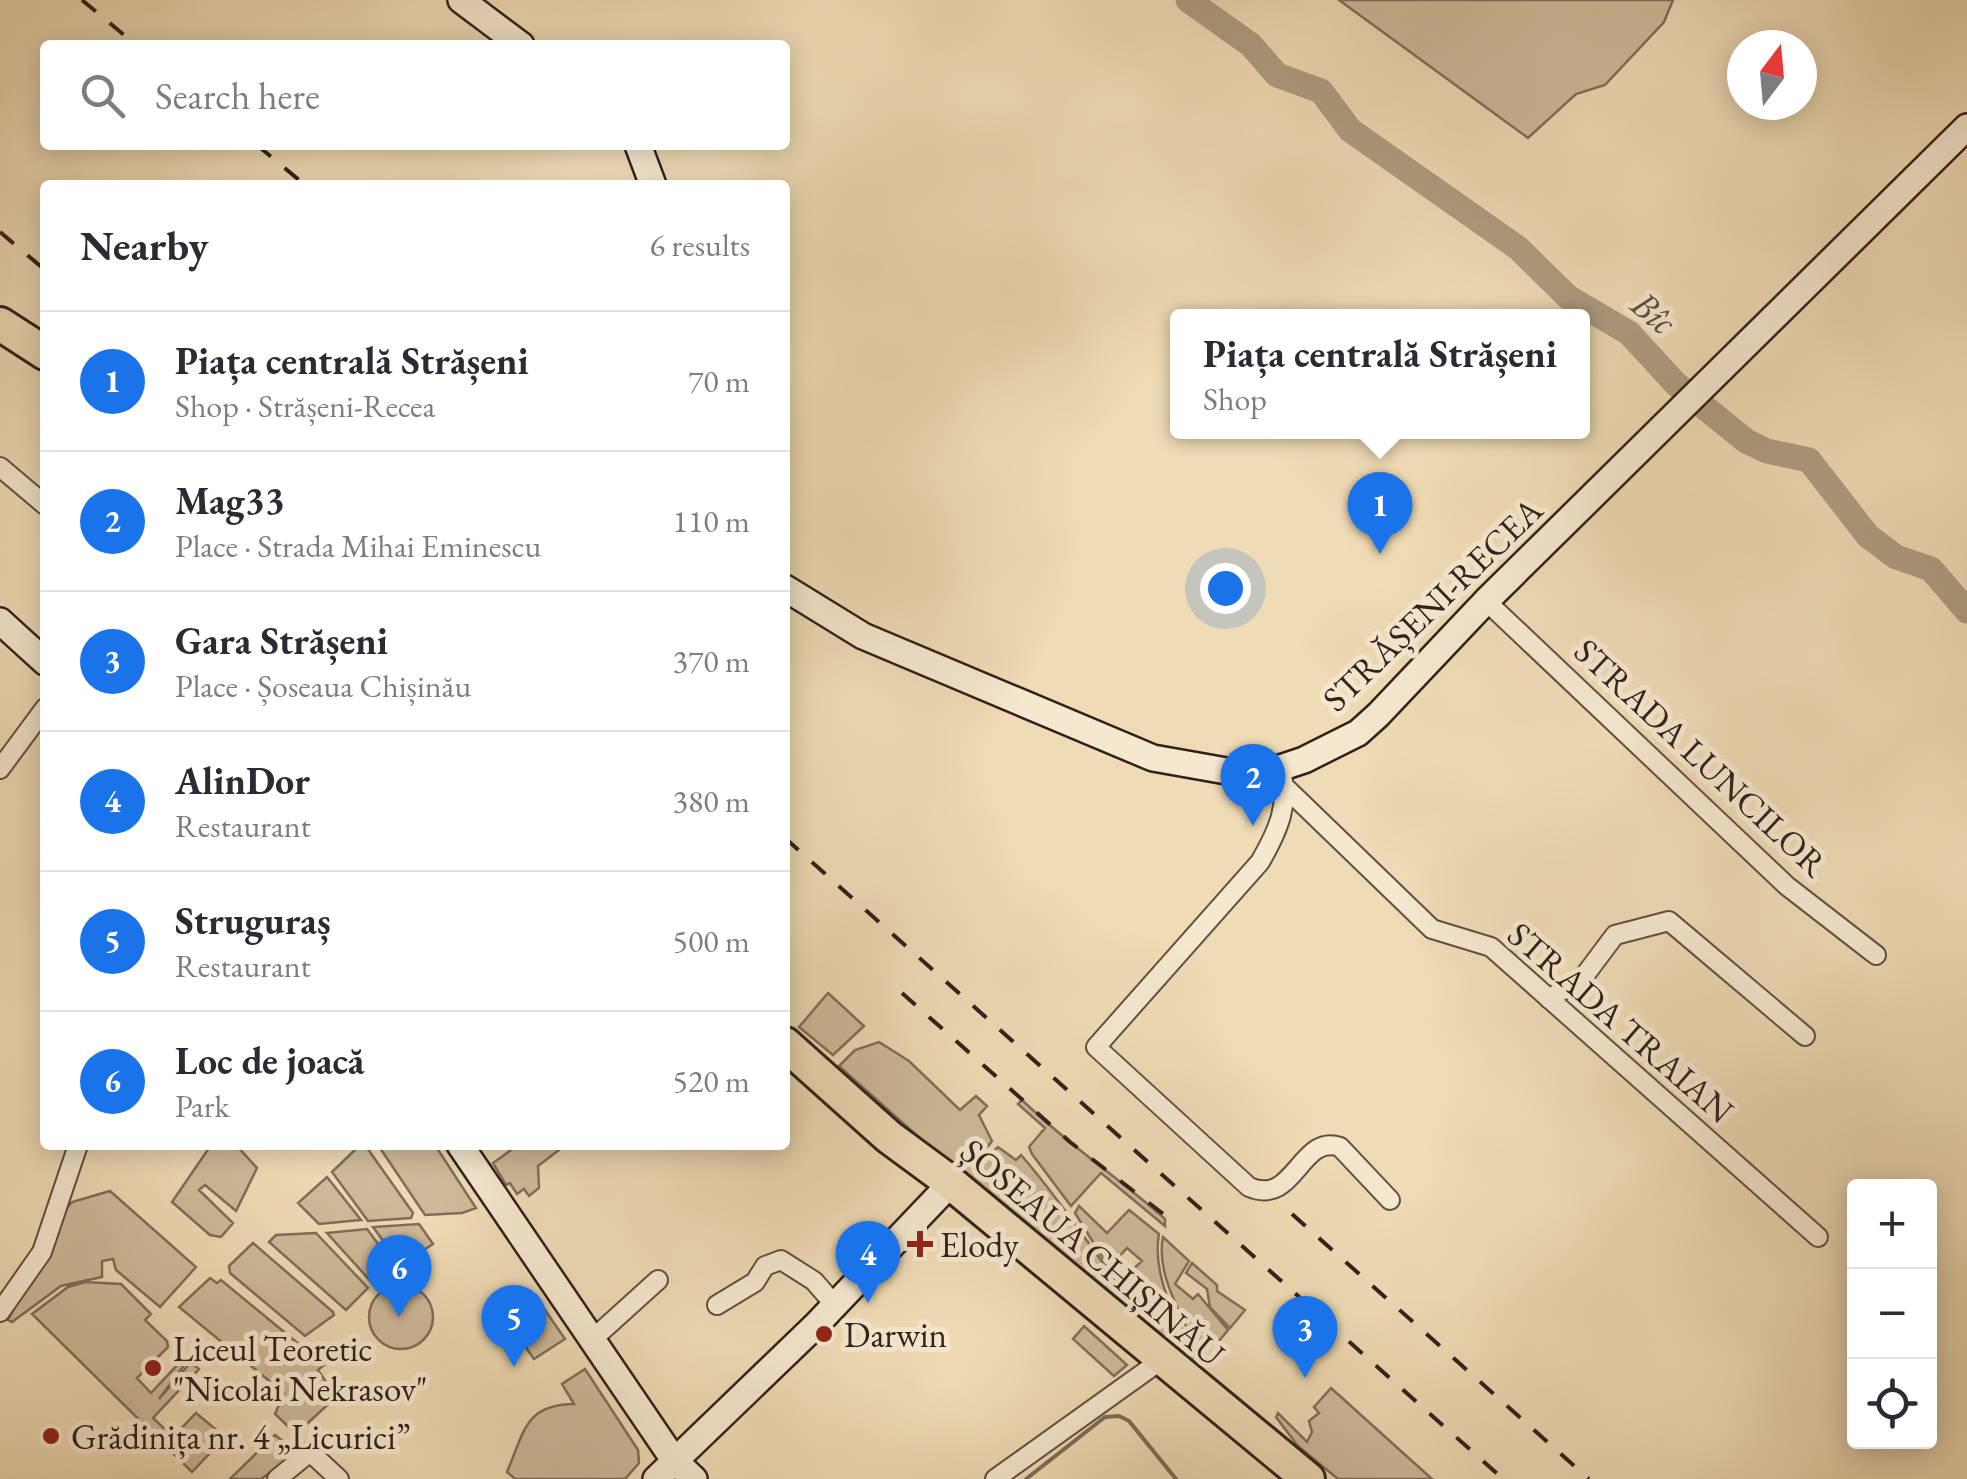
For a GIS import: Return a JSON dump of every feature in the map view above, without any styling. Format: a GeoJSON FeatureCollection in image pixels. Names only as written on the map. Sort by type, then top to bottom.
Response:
{"type":"FeatureCollection","features":[{"type":"Feature","properties":{"kind":"highway"},"geometry":{"type":"LineString","coordinates":[[0,304],[40,329]]}},
{"type":"Feature","properties":{"kind":"highway"},"geometry":{"type":"LineString","coordinates":[[0,324],[40,350]]}},
{"type":"Feature","properties":{"kind":"highway"},"geometry":{"type":"LineString","coordinates":[[790,1033],[949,1181]]}},
{"type":"Feature","properties":{"kind":"highway","name":"ȘOSEAUA CHIȘINĂU"},"geometry":{"type":"LineString","coordinates":[[790,1048],[889,1137],[949,1181],[1160,1361],[1308,1479]]}},
{"type":"Feature","properties":{"kind":"main road"},"geometry":{"type":"LineString","coordinates":[[461,0],[514,40]]}},
{"type":"Feature","properties":{"kind":"main road","name":"STRĂȘENI-RECEA"},"geometry":{"type":"LineString","coordinates":[[790,591],[863,636],[1153,758],[1202,770],[1283,779],[1358,732],[1967,126]]}},
{"type":"Feature","properties":{"kind":"main road"},"geometry":{"type":"LineString","coordinates":[[640,150],[651,180]]}},
{"type":"Feature","properties":{"kind":"main road"},"geometry":{"type":"LineString","coordinates":[[0,621],[40,657]]}},
{"type":"Feature","properties":{"kind":"main road"},"geometry":{"type":"LineString","coordinates":[[464,1150],[594,1336],[674,1460],[694,1479]]}},
{"type":"Feature","properties":{"kind":"main road"},"geometry":{"type":"LineString","coordinates":[[656,1479],[834,1304],[949,1181]]}},
{"type":"Feature","properties":{"kind":"street"},"geometry":{"type":"LineString","coordinates":[[0,468],[40,501]]}},
{"type":"Feature","properties":{"kind":"street","name":"STRADA LUNCILOR"},"geometry":{"type":"LineString","coordinates":[[1486,601],[1788,886],[1876,955]]}},
{"type":"Feature","properties":{"kind":"street"},"geometry":{"type":"LineString","coordinates":[[0,769],[40,715]]}},
{"type":"Feature","properties":{"kind":"street"},"geometry":{"type":"LineString","coordinates":[[1283,779],[1274,838],[1253,872],[1096,1047],[1250,1188],[1260,1192],[1280,1189],[1315,1150],[1332,1144],[1340,1147],[1390,1200]]}},
{"type":"Feature","properties":{"kind":"street","name":"STRADA TRAIAN"},"geometry":{"type":"LineString","coordinates":[[1283,779],[1432,929],[1491,947],[1818,1237]]}},
{"type":"Feature","properties":{"kind":"street"},"geometry":{"type":"LineString","coordinates":[[1549,998],[1585,975],[1615,934],[1669,921],[1804,1036]]}},
{"type":"Feature","properties":{"kind":"street"},"geometry":{"type":"LineString","coordinates":[[0,1312],[42,1252],[77,1150]]}},
{"type":"Feature","properties":{"kind":"street"},"geometry":{"type":"LineString","coordinates":[[717,1305],[755,1282],[772,1260],[781,1260],[814,1281],[834,1304]]}},
{"type":"Feature","properties":{"kind":"street"},"geometry":{"type":"LineString","coordinates":[[594,1336],[658,1280]]}},
{"type":"Feature","properties":{"kind":"street"},"geometry":{"type":"LineString","coordinates":[[995,1479],[1160,1361]]}},
{"type":"Feature","properties":{"kind":"street"},"geometry":{"type":"LineString","coordinates":[[278,1479],[310,1452],[339,1479]]}},
{"type":"Feature","properties":{"kind":"shaded area"},"geometry":{"type":"Polygon","coordinates":[[[1339,0],[1673,0],[1664,22],[1605,85],[1576,94],[1528,138],[1339,0]]]}},
{"type":"Feature","properties":{"kind":"shaded area"},"geometry":{"type":"Polygon","coordinates":[[[828,993],[864,1026],[833,1055],[799,1027],[828,993]]]}},
{"type":"Feature","properties":{"kind":"shaded area"},"geometry":{"type":"Polygon","coordinates":[[[879,1042],[909,1061],[960,1110],[976,1096],[987,1106],[979,1115],[992,1141],[979,1158],[982,1161],[998,1147],[1016,1160],[1021,1155],[1118,1283],[1142,1261],[1127,1248],[1109,1268],[1075,1213],[1079,1206],[1107,1233],[1129,1210],[1159,1234],[1159,1265],[1168,1298],[1183,1330],[1202,1354],[1194,1366],[1015,1223],[839,1066],[855,1050],[879,1042]]]}},
{"type":"Feature","properties":{"kind":"shaded area"},"geometry":{"type":"Polygon","coordinates":[[[1022,1100],[1165,1219],[1165,1226],[1101,1173],[1071,1206],[1032,1154],[1029,1147],[1045,1128],[1018,1104],[1022,1100]]]}},
{"type":"Feature","properties":{"kind":"shaded area"},"geometry":{"type":"Polygon","coordinates":[[[208,1150],[241,1150],[257,1168],[236,1211],[205,1185],[199,1190],[233,1223],[221,1237],[210,1235],[172,1202],[208,1150]]]}},
{"type":"Feature","properties":{"kind":"shaded area"},"geometry":{"type":"Polygon","coordinates":[[[355,1150],[369,1150],[413,1213],[411,1218],[368,1221],[332,1172],[355,1150]]]}},
{"type":"Feature","properties":{"kind":"shaded area"},"geometry":{"type":"Polygon","coordinates":[[[381,1150],[438,1150],[476,1208],[462,1213],[425,1215],[381,1150]]]}},
{"type":"Feature","properties":{"kind":"shaded area"},"geometry":{"type":"Polygon","coordinates":[[[511,1150],[559,1150],[538,1166],[539,1188],[529,1196],[524,1189],[517,1194],[510,1183],[506,1185],[493,1163],[511,1150]]]}},
{"type":"Feature","properties":{"kind":"shaded area"},"geometry":{"type":"Polygon","coordinates":[[[327,1177],[361,1220],[319,1224],[298,1203],[327,1177]]]}},
{"type":"Feature","properties":{"kind":"shaded area"},"geometry":{"type":"Polygon","coordinates":[[[110,1191],[196,1267],[160,1307],[116,1270],[113,1259],[102,1261],[102,1277],[61,1286],[12,1322],[8,1320],[66,1209],[72,1202],[110,1191]]]}},
{"type":"Feature","properties":{"kind":"shaded area"},"geometry":{"type":"Polygon","coordinates":[[[419,1224],[433,1244],[401,1265],[373,1227],[419,1224]]]}},
{"type":"Feature","properties":{"kind":"shaded area"},"geometry":{"type":"Polygon","coordinates":[[[367,1229],[397,1269],[375,1286],[327,1233],[367,1229]]]}},
{"type":"Feature","properties":{"kind":"shaded area"},"geometry":{"type":"Polygon","coordinates":[[[316,1233],[368,1288],[346,1310],[269,1242],[276,1235],[316,1233]]]}},
{"type":"Feature","properties":{"kind":"shaded area"},"geometry":{"type":"Polygon","coordinates":[[[1163,1237],[1189,1261],[1175,1284],[1193,1299],[1198,1294],[1228,1330],[1219,1341],[1207,1332],[1197,1346],[1192,1339],[1165,1276],[1163,1237]]]}},
{"type":"Feature","properties":{"kind":"shaded area"},"geometry":{"type":"Polygon","coordinates":[[[253,1243],[334,1315],[305,1336],[230,1273],[229,1266],[253,1243]]]}},
{"type":"Feature","properties":{"kind":"shaded area"},"geometry":{"type":"Polygon","coordinates":[[[1192,1263],[1217,1285],[1217,1291],[1245,1310],[1230,1328],[1210,1307],[1207,1289],[1186,1273],[1192,1263]]]}},
{"type":"Feature","properties":{"kind":"shaded area"},"geometry":{"type":"Polygon","coordinates":[[[210,1278],[217,1283],[221,1280],[324,1365],[318,1370],[336,1397],[296,1434],[275,1414],[284,1393],[179,1307],[210,1278]]]}},
{"type":"Feature","properties":{"kind":"shaded area"},"geometry":{"type":"Polygon","coordinates":[[[85,1282],[121,1284],[151,1314],[145,1320],[167,1341],[168,1347],[137,1378],[151,1393],[181,1361],[185,1364],[159,1399],[191,1362],[199,1369],[153,1418],[173,1437],[196,1413],[225,1437],[192,1472],[32,1314],[68,1287],[85,1282]]]}},
{"type":"Feature","properties":{"kind":"shaded area"},"geometry":{"type":"Polygon","coordinates":[[[401,1285],[424,1294],[433,1317],[424,1340],[401,1349],[378,1340],[369,1317],[378,1294],[401,1285]]]}},
{"type":"Feature","properties":{"kind":"shaded area"},"geometry":{"type":"Polygon","coordinates":[[[536,1297],[565,1339],[534,1359],[505,1318],[536,1297]]]}},
{"type":"Feature","properties":{"kind":"shaded area"},"geometry":{"type":"Polygon","coordinates":[[[1084,1326],[1127,1365],[1114,1376],[1073,1339],[1084,1326]]]}},
{"type":"Feature","properties":{"kind":"shaded area"},"geometry":{"type":"Polygon","coordinates":[[[585,1369],[638,1450],[639,1463],[625,1479],[515,1479],[507,1472],[523,1432],[545,1409],[574,1404],[562,1384],[585,1369]]]}},
{"type":"Feature","properties":{"kind":"shaded area"},"geometry":{"type":"Polygon","coordinates":[[[1331,1388],[1432,1479],[1338,1479],[1298,1446],[1276,1417],[1278,1413],[1307,1442],[1312,1432],[1309,1421],[1319,1413],[1314,1407],[1331,1388]]]}},
{"type":"Feature","properties":{"kind":"shaded area"},"geometry":{"type":"Polygon","coordinates":[[[275,1435],[298,1453],[261,1479],[230,1479],[275,1435]]]}},
{"type":"Feature","properties":{"kind":"waterway","name":"Bîc"},"geometry":{"type":"LineString","coordinates":[[1188,0],[1251,45],[1277,75],[1321,91],[1350,130],[1518,248],[1568,297],[1588,309]]}},
{"type":"Feature","properties":{"kind":"waterway","name":"Bîc"},"geometry":{"type":"LineString","coordinates":[[1590,310],[1629,333],[1676,384],[1746,441],[1767,451],[1809,460],[1868,536],[1896,557],[1931,569],[1967,611]]}},
{"type":"Feature","properties":{"kind":"waterway"},"geometry":{"type":"LineString","coordinates":[[1026,1479],[1105,1417],[1119,1416],[1129,1421],[1176,1479]]}},
{"type":"Feature","properties":{"kind":"railway"},"geometry":{"type":"LineString","coordinates":[[82,0],[130,40]]}},
{"type":"Feature","properties":{"kind":"railway"},"geometry":{"type":"LineString","coordinates":[[263,150],[299,180]]}},
{"type":"Feature","properties":{"kind":"railway"},"geometry":{"type":"LineString","coordinates":[[0,232],[40,266]]}},
{"type":"Feature","properties":{"kind":"railway"},"geometry":{"type":"LineString","coordinates":[[790,842],[1503,1479]]}},
{"type":"Feature","properties":{"kind":"railway"},"geometry":{"type":"LineString","coordinates":[[902,993],[1070,1142],[1171,1220]]}},
{"type":"Feature","properties":{"kind":"railway"},"geometry":{"type":"LineString","coordinates":[[1292,1214],[1589,1479]]}},
{"type":"Feature","properties":{"kind":"place","name":"Piața centrală Strășeni"},"geometry":{"type":"Point","coordinates":[1380,554]}},
{"type":"Feature","properties":{"kind":"place","name":"Mag33"},"geometry":{"type":"Point","coordinates":[1253,826]}},
{"type":"Feature","properties":{"kind":"place","name":"Elody"},"geometry":{"type":"Point","coordinates":[920,1244]}},
{"type":"Feature","properties":{"kind":"place","name":"AlinDor"},"geometry":{"type":"Point","coordinates":[868,1303]}},
{"type":"Feature","properties":{"kind":"place","name":"Loc de joacă"},"geometry":{"type":"Point","coordinates":[399,1317]}},
{"type":"Feature","properties":{"kind":"place","name":"Darwin"},"geometry":{"type":"Point","coordinates":[824,1334]}},
{"type":"Feature","properties":{"kind":"place","name":"Struguraș"},"geometry":{"type":"Point","coordinates":[514,1367]}},
{"type":"Feature","properties":{"kind":"place","name":"Liceul Teoretic \"Nicolai Nekrasov\""},"geometry":{"type":"Point","coordinates":[153,1368]}},
{"type":"Feature","properties":{"kind":"place","name":"Gara Strășeni"},"geometry":{"type":"Point","coordinates":[1305,1378]}},
{"type":"Feature","properties":{"kind":"place","name":"Grădinița nr. 4 „Licurici”"},"geometry":{"type":"Point","coordinates":[51,1436]}}]}
